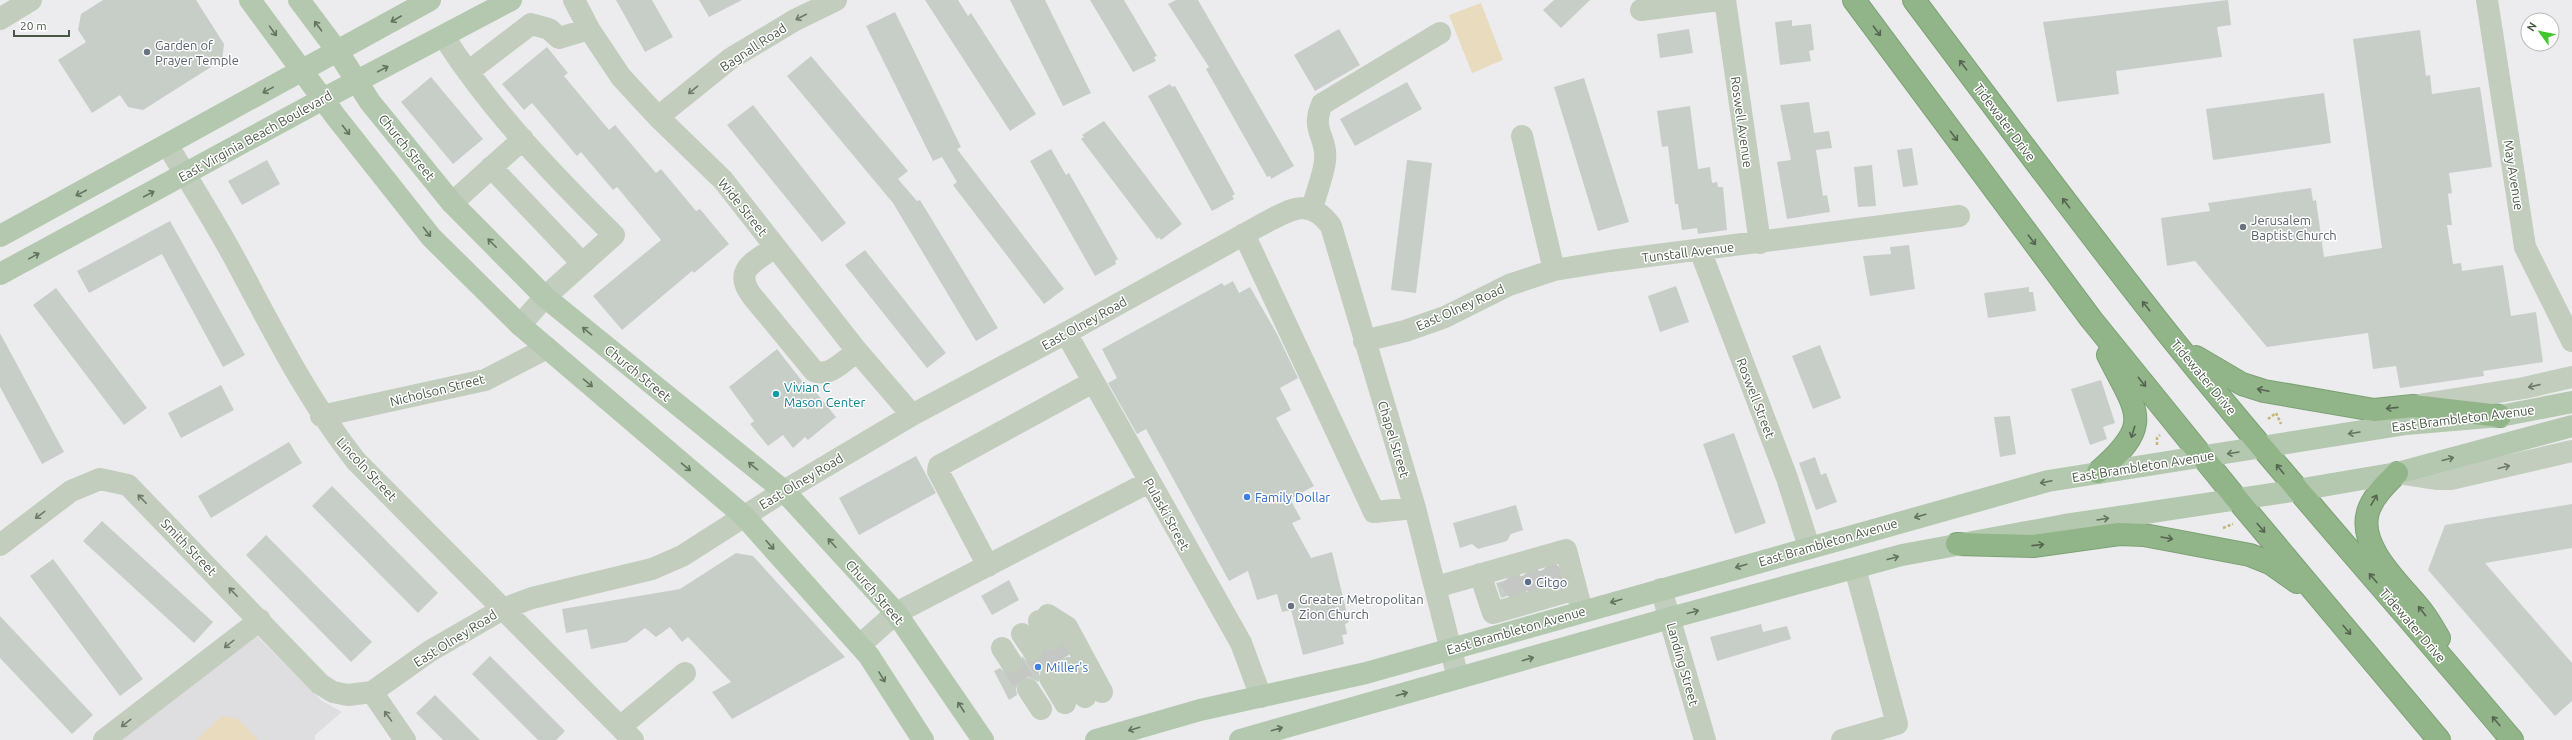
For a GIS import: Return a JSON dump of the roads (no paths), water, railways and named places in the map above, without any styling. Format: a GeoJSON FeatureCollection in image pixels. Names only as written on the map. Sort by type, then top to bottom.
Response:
{"type":"FeatureCollection","features":[{"type":"Feature","properties":{"kind":"highway"},"geometry":{"type":"LineString","coordinates":[[1854,0],[2091,319],[2236,498],[2439,740]]}},
{"type":"Feature","properties":{"kind":"highway","name":"Tidewater Drive"},"geometry":{"type":"LineString","coordinates":[[1914,0],[2079,220],[2171,336],[2298,490],[2512,740]]}},
{"type":"Feature","properties":{"kind":"highway"},"geometry":{"type":"LineString","coordinates":[[2091,319],[2136,412],[2134,429],[2127,446],[2098,472]]}},
{"type":"Feature","properties":{"kind":"highway"},"geometry":{"type":"LineString","coordinates":[[2171,336],[2201,360],[2232,379],[2253,388],[2374,410],[2413,406],[2500,416]]}},
{"type":"Feature","properties":{"kind":"highway"},"geometry":{"type":"LineString","coordinates":[[2397,473],[2377,495],[2369,510],[2367,526],[2370,541],[2382,563],[2424,614],[2481,703]]}},
{"type":"Feature","properties":{"kind":"highway"},"geometry":{"type":"LineString","coordinates":[[1957,544],[2033,546],[2119,534],[2158,537],[2259,557],[2322,600]]}},
{"type":"Feature","properties":{"kind":"main road"},"geometry":{"type":"LineString","coordinates":[[250,0],[323,99],[431,237],[520,325],[744,516],[869,656],[923,740]]}},
{"type":"Feature","properties":{"kind":"main road","name":"Church Street"},"geometry":{"type":"LineString","coordinates":[[299,0],[338,52],[370,102],[452,203],[545,297],[784,491],[896,613],[983,740]]}},
{"type":"Feature","properties":{"kind":"main road"},"geometry":{"type":"LineString","coordinates":[[0,236],[168,146],[430,0]]}},
{"type":"Feature","properties":{"kind":"main road","name":"East Virginia Beach Boulevard"},"geometry":{"type":"LineString","coordinates":[[0,274],[323,99],[444,37],[511,0]]}},
{"type":"Feature","properties":{"kind":"main road"},"geometry":{"type":"LineString","coordinates":[[107,179],[123,208]]}},
{"type":"Feature","properties":{"kind":"main road","name":"East Brambleton Avenue"},"geometry":{"type":"LineString","coordinates":[[1096,740],[1185,714],[1366,673],[1499,634],[2022,487],[2098,472],[2263,448],[2406,424],[2500,416],[2572,402]]}},
{"type":"Feature","properties":{"kind":"main road","name":"East Brambleton Avenue"},"geometry":{"type":"LineString","coordinates":[[1240,740],[1670,618],[1855,568],[1957,544],[2397,473],[2572,426]]}},
{"type":"Feature","properties":{"kind":"main road"},"geometry":{"type":"LineString","coordinates":[[1148,740],[1158,736],[1185,714]]}},
{"type":"Feature","properties":{"kind":"street"},"geometry":{"type":"LineString","coordinates":[[0,19],[30,0]]}},
{"type":"Feature","properties":{"kind":"street","name":"Wide Street"},"geometry":{"type":"LineString","coordinates":[[574,0],[589,29],[621,77],[658,117],[723,180],[857,351],[912,415]]}},
{"type":"Feature","properties":{"kind":"street","name":"Bagnall Road"},"geometry":{"type":"LineString","coordinates":[[658,117],[730,59],[796,20],[836,0]]}},
{"type":"Feature","properties":{"kind":"street"},"geometry":{"type":"LineString","coordinates":[[1641,10],[1719,0]]}},
{"type":"Feature","properties":{"kind":"street","name":"Roswell Avenue"},"geometry":{"type":"LineString","coordinates":[[1725,0],[1760,243]]}},
{"type":"Feature","properties":{"kind":"street","name":"May Avenue"},"geometry":{"type":"LineString","coordinates":[[2487,0],[2525,247],[2572,341]]}},
{"type":"Feature","properties":{"kind":"street"},"geometry":{"type":"LineString","coordinates":[[468,72],[531,24],[549,29],[559,38],[589,29]]}},
{"type":"Feature","properties":{"kind":"street"},"geometry":{"type":"LineString","coordinates":[[1312,209],[1325,160],[1323,142],[1317,127],[1317,116],[1322,104],[1440,33]]}},
{"type":"Feature","properties":{"kind":"street"},"geometry":{"type":"LineString","coordinates":[[444,37],[468,72],[559,181],[614,235],[545,297],[520,325]]}},
{"type":"Feature","properties":{"kind":"street"},"geometry":{"type":"LineString","coordinates":[[1522,136],[1554,270]]}},
{"type":"Feature","properties":{"kind":"street"},"geometry":{"type":"LineString","coordinates":[[452,203],[523,139]]}},
{"type":"Feature","properties":{"kind":"street","name":"Lincoln Street"},"geometry":{"type":"LineString","coordinates":[[168,146],[186,174],[235,259],[286,358],[321,416],[356,461],[627,734]]}},
{"type":"Feature","properties":{"kind":"street"},"geometry":{"type":"LineString","coordinates":[[491,167],[582,263]]}},
{"type":"Feature","properties":{"kind":"street","name":"East Olney Road"},"geometry":{"type":"LineString","coordinates":[[291,653],[320,684],[333,692],[348,695],[372,692],[430,651],[503,608],[532,598],[652,569],[682,556],[784,491],[912,415],[1066,333],[1292,209],[1312,209]]}},
{"type":"Feature","properties":{"kind":"street","name":"Chapel Street"},"geometry":{"type":"LineString","coordinates":[[1312,209],[1323,215],[1331,226],[1364,341],[1415,508],[1458,678]]}},
{"type":"Feature","properties":{"kind":"street","name":"Tunstall Avenue"},"geometry":{"type":"LineString","coordinates":[[1554,270],[1610,261],[1760,243],[1959,216]]}},
{"type":"Feature","properties":{"kind":"street"},"geometry":{"type":"LineString","coordinates":[[1244,234],[1374,512],[1415,508]]}},
{"type":"Feature","properties":{"kind":"street"},"geometry":{"type":"LineString","coordinates":[[775,247],[749,267],[744,273],[742,279],[752,296],[814,371],[819,373],[828,372],[857,351]]}},
{"type":"Feature","properties":{"kind":"street","name":"Roswell Street"},"geometry":{"type":"LineString","coordinates":[[1700,250],[1787,478],[1809,547]]}},
{"type":"Feature","properties":{"kind":"street","name":"East Olney Road"},"geometry":{"type":"LineString","coordinates":[[1364,341],[1405,331],[1445,317],[1509,285],[1554,270]]}},
{"type":"Feature","properties":{"kind":"street","name":"Pulaski Street"},"geometry":{"type":"LineString","coordinates":[[1066,333],[1241,644],[1261,697]]}},
{"type":"Feature","properties":{"kind":"street","name":"Nicholson Street"},"geometry":{"type":"LineString","coordinates":[[321,416],[485,380],[547,348]]}},
{"type":"Feature","properties":{"kind":"street"},"geometry":{"type":"LineString","coordinates":[[2413,406],[2524,388],[2572,377]]}},
{"type":"Feature","properties":{"kind":"street"},"geometry":{"type":"LineString","coordinates":[[988,566],[938,471],[939,466],[1093,382]]}},
{"type":"Feature","properties":{"kind":"street"},"geometry":{"type":"LineString","coordinates":[[2397,473],[2436,479],[2451,478],[2572,451]]}},
{"type":"Feature","properties":{"kind":"street","name":"Smith Street"},"geometry":{"type":"LineString","coordinates":[[0,546],[71,491],[100,479],[128,485],[291,653]]}},
{"type":"Feature","properties":{"kind":"street"},"geometry":{"type":"LineString","coordinates":[[860,645],[896,613],[1149,482]]}},
{"type":"Feature","properties":{"kind":"street"},"geometry":{"type":"LineString","coordinates":[[1842,740],[1897,724],[1855,568]]}},
{"type":"Feature","properties":{"kind":"street"},"geometry":{"type":"LineString","coordinates":[[1499,634],[1524,584]]}},
{"type":"Feature","properties":{"kind":"street"},"geometry":{"type":"LineString","coordinates":[[1436,587],[1524,584],[1582,611]]}},
{"type":"Feature","properties":{"kind":"street","name":"Landing Street"},"geometry":{"type":"LineString","coordinates":[[1661,589],[1705,740]]}},
{"type":"Feature","properties":{"kind":"street"},"geometry":{"type":"LineString","coordinates":[[1035,641],[1043,618],[1067,627],[1084,697],[1059,673]]}},
{"type":"Feature","properties":{"kind":"street"},"geometry":{"type":"LineString","coordinates":[[104,740],[260,620]]}},
{"type":"Feature","properties":{"kind":"street"},"geometry":{"type":"LineString","coordinates":[[627,734],[684,673]]}},
{"type":"Feature","properties":{"kind":"street"},"geometry":{"type":"LineString","coordinates":[[1028,690],[1041,709]]}},
{"type":"Feature","properties":{"kind":"street"},"geometry":{"type":"LineString","coordinates":[[372,692],[405,740]]}},
{"type":"Feature","properties":{"kind":"tunnel"},"geometry":{"type":"LineString","coordinates":[[1545,568],[1560,584]]}},
{"type":"Feature","properties":{"kind":"tunnel"},"geometry":{"type":"LineString","coordinates":[[1526,573],[1541,589]]}},
{"type":"Feature","properties":{"kind":"tunnel"},"geometry":{"type":"LineString","coordinates":[[1508,578],[1522,595]]}},
{"type":"Feature","properties":{"kind":"tunnel"},"geometry":{"type":"LineString","coordinates":[[1051,640],[1068,668]]}},
{"type":"Feature","properties":{"kind":"tunnel"},"geometry":{"type":"LineString","coordinates":[[1033,650],[1050,678]]}},
{"type":"Feature","properties":{"kind":"tunnel"},"geometry":{"type":"LineString","coordinates":[[1011,662],[1028,689]]}},
{"type":"Feature","properties":{"kind":"place","name":"Garden of Prayer Temple"},"geometry":{"type":"Point","coordinates":[147,52]}},
{"type":"Feature","properties":{"kind":"place","name":"Jerusalem Baptist Church"},"geometry":{"type":"Point","coordinates":[2243,227]}},
{"type":"Feature","properties":{"kind":"place","name":"Vivian C Mason Center"},"geometry":{"type":"Point","coordinates":[776,394]}},
{"type":"Feature","properties":{"kind":"place","name":"Family Dollar"},"geometry":{"type":"Point","coordinates":[1247,497]}},
{"type":"Feature","properties":{"kind":"place","name":"Citgo"},"geometry":{"type":"Point","coordinates":[1528,582]}},
{"type":"Feature","properties":{"kind":"place","name":"Greater Metropolitan Zion Church"},"geometry":{"type":"Point","coordinates":[1291,606]}},
{"type":"Feature","properties":{"kind":"place","name":"Miller's"},"geometry":{"type":"Point","coordinates":[1038,667]}}]}
